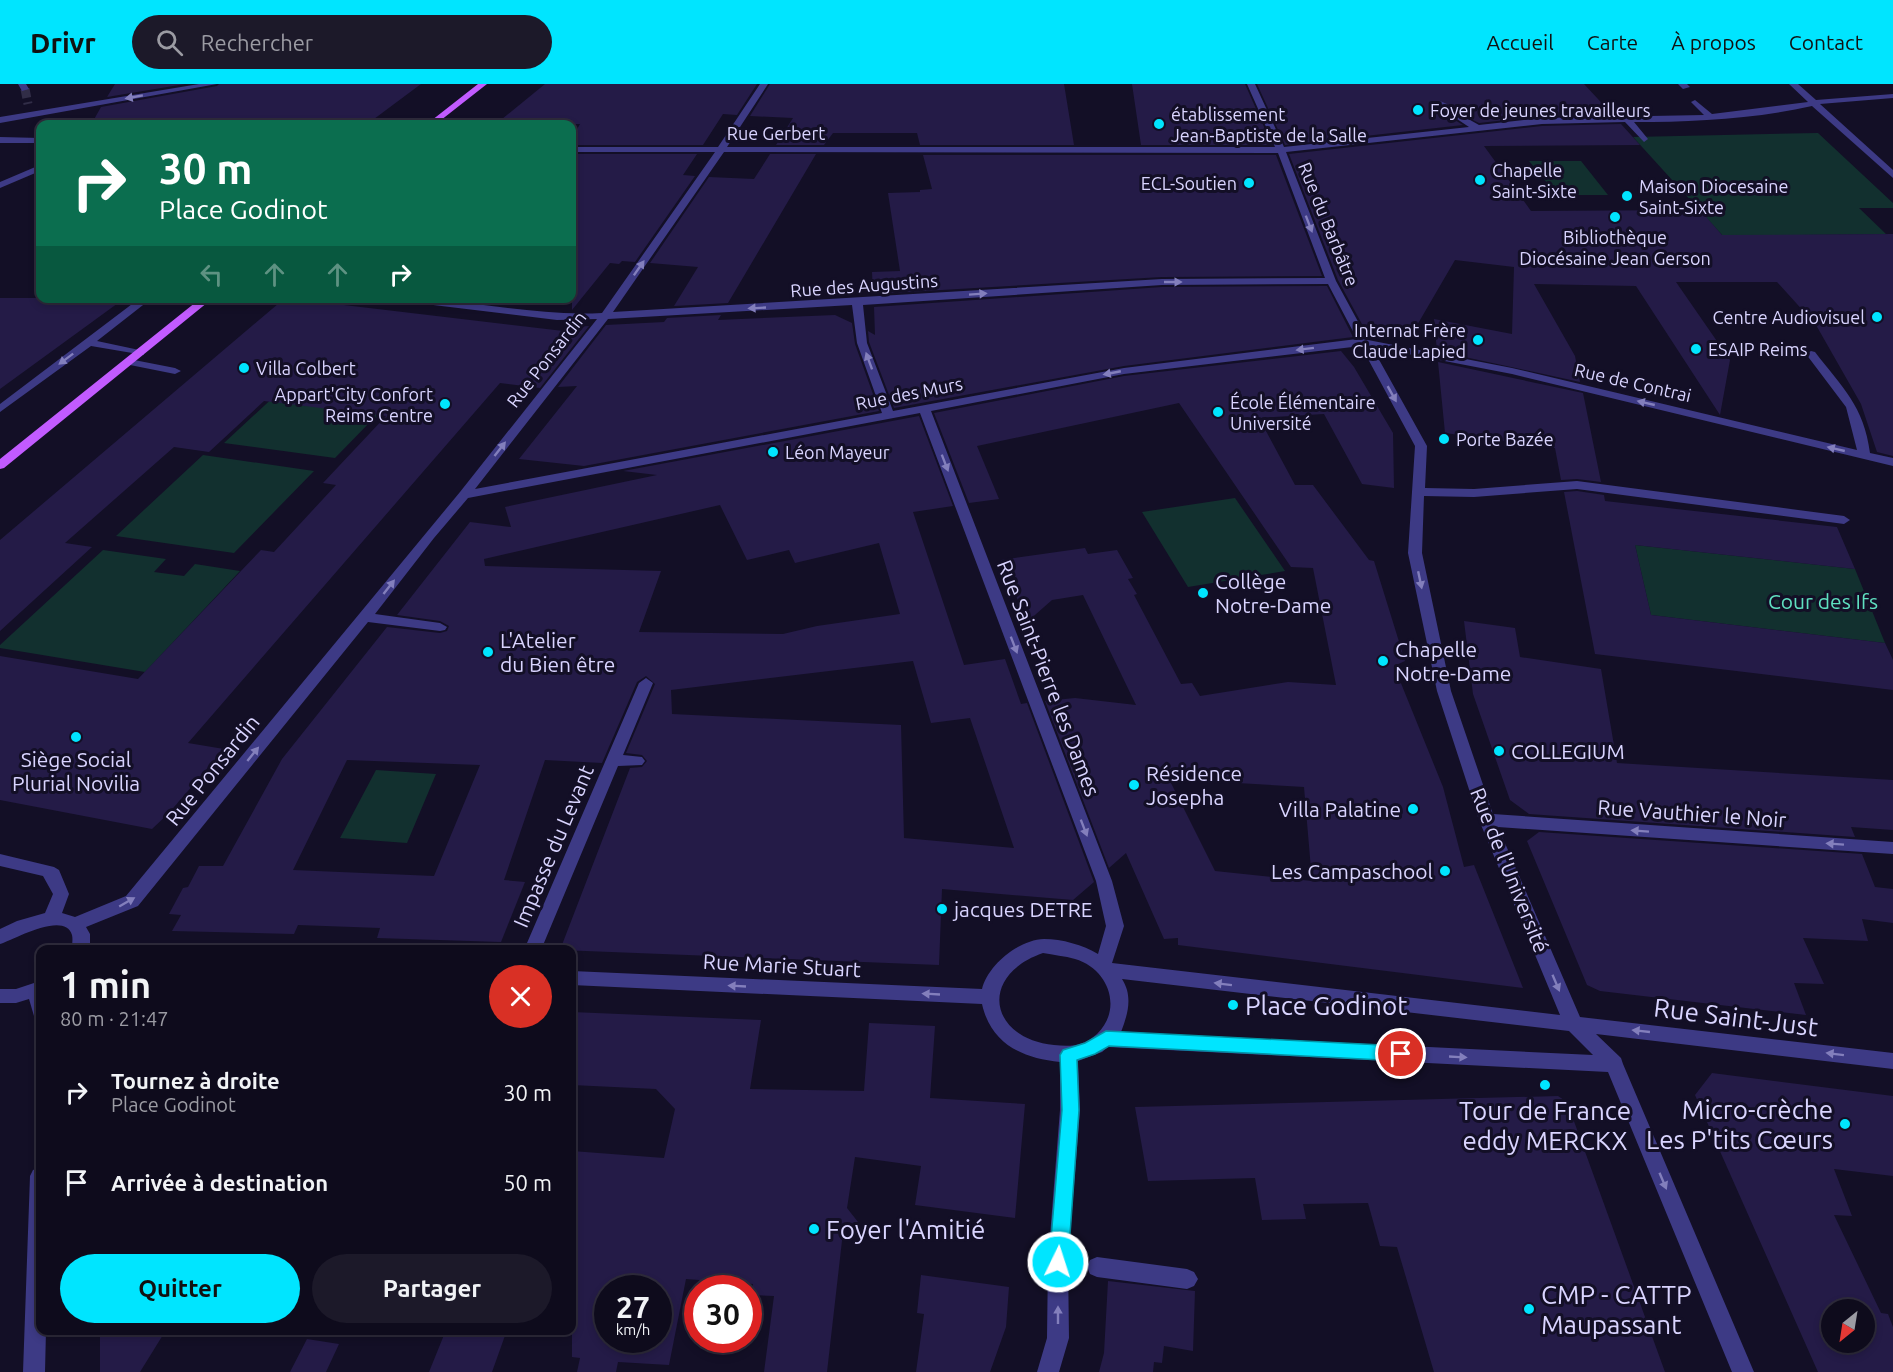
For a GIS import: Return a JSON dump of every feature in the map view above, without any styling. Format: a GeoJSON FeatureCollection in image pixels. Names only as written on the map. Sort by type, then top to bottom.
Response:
{"type":"FeatureCollection","features":[{"type":"Feature","properties":{"kind":"main road"},"geometry":{"type":"LineString","coordinates":[[436,120],[483,84]]}},
{"type":"Feature","properties":{"kind":"main road"},"geometry":{"type":"LineString","coordinates":[[0,465],[202,303]]}},
{"type":"Feature","properties":{"kind":"street"},"geometry":{"type":"LineString","coordinates":[[0,120],[213,84]]}},
{"type":"Feature","properties":{"kind":"street","name":"Rue Ponsardin"},"geometry":{"type":"LineString","coordinates":[[74,925],[132,901],[464,495],[605,316],[722,150],[728,135],[764,84]]}},
{"type":"Feature","properties":{"kind":"street","name":"Rue du Barbâtre"},"geometry":{"type":"LineString","coordinates":[[1251,84],[1281,150],[1331,281],[1363,342]]}},
{"type":"Feature","properties":{"kind":"street"},"geometry":{"type":"LineString","coordinates":[[1793,84],[1893,175]]}},
{"type":"Feature","properties":{"kind":"street","name":"Rue Gerbert"},"geometry":{"type":"LineString","coordinates":[[576,149],[1281,150],[1542,121],[1710,117],[1792,108],[1814,102],[1893,96]]}},
{"type":"Feature","properties":{"kind":"street"},"geometry":{"type":"LineString","coordinates":[[1695,102],[1710,117]]}},
{"type":"Feature","properties":{"kind":"street"},"geometry":{"type":"LineString","coordinates":[[28,105],[35,114]]}},
{"type":"Feature","properties":{"kind":"street"},"geometry":{"type":"LineString","coordinates":[[1454,113],[1476,127]]}},
{"type":"Feature","properties":{"kind":"street"},"geometry":{"type":"LineString","coordinates":[[1627,120],[1644,139]]}},
{"type":"Feature","properties":{"kind":"street"},"geometry":{"type":"LineString","coordinates":[[0,140],[36,141]]}},
{"type":"Feature","properties":{"kind":"street"},"geometry":{"type":"LineString","coordinates":[[980,150],[983,163]]}},
{"type":"Feature","properties":{"kind":"street"},"geometry":{"type":"LineString","coordinates":[[0,185],[36,170]]}},
{"type":"Feature","properties":{"kind":"street","name":"Rue des Augustins"},"geometry":{"type":"LineString","coordinates":[[441,303],[557,317],[605,316],[1162,282],[1331,281]]}},
{"type":"Feature","properties":{"kind":"street"},"geometry":{"type":"LineString","coordinates":[[857,302],[862,343],[889,416]]}},
{"type":"Feature","properties":{"kind":"street"},"geometry":{"type":"LineString","coordinates":[[0,409],[141,303]]}},
{"type":"Feature","properties":{"kind":"street"},"geometry":{"type":"LineString","coordinates":[[90,342],[140,353]]}},
{"type":"Feature","properties":{"kind":"street","name":"Rue des Murs"},"geometry":{"type":"LineString","coordinates":[[464,495],[1124,371],[1363,342]]}},
{"type":"Feature","properties":{"kind":"street","name":"Rue de Contrai"},"geometry":{"type":"LineString","coordinates":[[1363,342],[1512,371],[1893,462]]}},
{"type":"Feature","properties":{"kind":"street","name":"Rue de l'Université"},"geometry":{"type":"LineString","coordinates":[[1363,342],[1421,446],[1414,553],[1444,691],[1487,820],[1573,1023],[1614,1064],[1743,1372]]}},
{"type":"Feature","properties":{"kind":"street"},"geometry":{"type":"LineString","coordinates":[[1811,354],[1852,407],[1862,438],[1864,455]]}},
{"type":"Feature","properties":{"kind":"street"},"geometry":{"type":"LineString","coordinates":[[129,362],[175,371]]}},
{"type":"Feature","properties":{"kind":"street","name":"Rue Saint-Pierre les Dames"},"geometry":{"type":"LineString","coordinates":[[924,408],[1104,881],[1115,926],[1106,967]]}},
{"type":"Feature","properties":{"kind":"street"},"geometry":{"type":"LineString","coordinates":[[1418,492],[1474,493],[1577,485],[1844,520]]}},
{"type":"Feature","properties":{"kind":"street"},"geometry":{"type":"LineString","coordinates":[[365,617],[440,627]]}},
{"type":"Feature","properties":{"kind":"street","name":"Impasse du Levant"},"geometry":{"type":"LineString","coordinates":[[534,945],[646,683]]}},
{"type":"Feature","properties":{"kind":"street","name":"Impasse du Levant"},"geometry":{"type":"LineString","coordinates":[[613,760],[637,761]]}},
{"type":"Feature","properties":{"kind":"street","name":"Rue Vauthier le Noir"},"geometry":{"type":"LineString","coordinates":[[1487,820],[1893,848]]}},
{"type":"Feature","properties":{"kind":"street"},"geometry":{"type":"LineString","coordinates":[[0,860],[48,871],[53,875],[61,894],[51,919]]}},
{"type":"Feature","properties":{"kind":"street"},"geometry":{"type":"LineString","coordinates":[[0,937],[26,923],[51,919],[69,921],[78,928],[82,937],[81,945]]}},
{"type":"Feature","properties":{"kind":"street"},"geometry":{"type":"LineString","coordinates":[[1043,946],[1064,947],[1085,953],[1106,967],[1119,986],[1122,1005],[1118,1023],[1106,1039],[1089,1049],[1069,1055],[1049,1055],[1030,1050],[1013,1041],[992,1013],[990,997],[994,979],[1005,963],[1022,952],[1043,946]]}},
{"type":"Feature","properties":{"kind":"street"},"geometry":{"type":"LineString","coordinates":[[1106,967],[1573,1023]]}},
{"type":"Feature","properties":{"kind":"street","name":"Rue Marie Stuart"},"geometry":{"type":"LineString","coordinates":[[576,978],[990,997]]}},
{"type":"Feature","properties":{"kind":"street"},"geometry":{"type":"LineString","coordinates":[[0,996],[16,996],[36,990]]}},
{"type":"Feature","properties":{"kind":"street","name":"Rue Saint-Just"},"geometry":{"type":"LineString","coordinates":[[1573,1023],[1893,1060]]}},
{"type":"Feature","properties":{"kind":"street"},"geometry":{"type":"LineString","coordinates":[[1106,1039],[1614,1064]]}},
{"type":"Feature","properties":{"kind":"street"},"geometry":{"type":"LineString","coordinates":[[1048,1372],[1058,1338],[1058,1262],[1070,1110],[1069,1055]]}},
{"type":"Feature","properties":{"kind":"street"},"geometry":{"type":"LineString","coordinates":[[1096,1267],[1187,1278]]}},
{"type":"Feature","properties":{"kind":"street"},"geometry":{"type":"LineString","coordinates":[[34,1372],[36,1307]]}},
{"type":"Feature","properties":{"kind":"green space"},"geometry":{"type":"Polygon","coordinates":[[[1818,133],[1893,203],[1893,208],[1859,208],[1886,234],[1723,236],[1633,137],[1818,133]]]}},
{"type":"Feature","properties":{"kind":"green space"},"geometry":{"type":"Polygon","coordinates":[[[1529,161],[1581,161],[1608,195],[1557,195],[1529,161]]]}},
{"type":"Feature","properties":{"kind":"green space"},"geometry":{"type":"Polygon","coordinates":[[[321,353],[430,366],[380,418],[374,418],[335,458],[224,443],[321,353]]]}},
{"type":"Feature","properties":{"kind":"green space"},"geometry":{"type":"Polygon","coordinates":[[[203,455],[314,471],[234,553],[116,536],[203,455]]]}},
{"type":"Feature","properties":{"kind":"green space"},"geometry":{"type":"Polygon","coordinates":[[[1235,498],[1285,571],[1188,587],[1142,512],[1235,498]]]}},
{"type":"Feature","properties":{"kind":"green space","name":"Cour des Ifs"},"geometry":{"type":"Polygon","coordinates":[[[1635,545],[1855,569],[1885,643],[1651,615],[1635,545]]]}},
{"type":"Feature","properties":{"kind":"green space"},"geometry":{"type":"Polygon","coordinates":[[[103,550],[166,559],[154,572],[184,576],[195,564],[240,571],[145,672],[0,648],[0,645],[103,550]]]}},
{"type":"Feature","properties":{"kind":"green space"},"geometry":{"type":"Polygon","coordinates":[[[376,770],[436,774],[407,843],[340,838],[376,770]]]}},
{"type":"Feature","properties":{"kind":"building"},"geometry":{"type":"Polygon","coordinates":[[[115,84],[185,84],[107,97],[115,84]]]}},
{"type":"Feature","properties":{"kind":"building"},"geometry":{"type":"Polygon","coordinates":[[[219,84],[421,84],[370,120],[94,120],[101,107],[219,84]]]}},
{"type":"Feature","properties":{"kind":"building"},"geometry":{"type":"Polygon","coordinates":[[[545,84],[757,84],[737,115],[723,114],[703,145],[576,145],[576,131],[580,124],[576,124],[576,120],[501,120],[545,84]]]}},
{"type":"Feature","properties":{"kind":"building"},"geometry":{"type":"Polygon","coordinates":[[[770,84],[1064,84],[1074,145],[920,145],[917,133],[833,133],[824,145],[776,145],[793,118],[750,116],[770,84]]]}},
{"type":"Feature","properties":{"kind":"building"},"geometry":{"type":"Polygon","coordinates":[[[1132,84],[1245,84],[1272,145],[1141,145],[1132,84]]]}},
{"type":"Feature","properties":{"kind":"building"},"geometry":{"type":"Polygon","coordinates":[[[1257,84],[1584,84],[1612,114],[1542,116],[1479,123],[1451,109],[1450,117],[1463,125],[1285,145],[1257,84]]]}},
{"type":"Feature","properties":{"kind":"building"},"geometry":{"type":"Polygon","coordinates":[[[1621,124],[1640,145],[1484,146],[1531,211],[1700,210],[1722,235],[1893,234],[1893,456],[1877,452],[1861,404],[1816,325],[1777,282],[1676,282],[1730,360],[1720,415],[1636,286],[1534,284],[1575,356],[1580,382],[1437,351],[1434,319],[1512,334],[1514,267],[1455,260],[1409,339],[1391,335],[1369,337],[1338,280],[1289,154],[1542,126],[1621,124]]]}},
{"type":"Feature","properties":{"kind":"building"},"geometry":{"type":"Polygon","coordinates":[[[576,154],[697,154],[683,175],[695,176],[635,262],[610,263],[572,310],[572,303],[576,303],[576,154]]]}},
{"type":"Feature","properties":{"kind":"building"},"geometry":{"type":"Polygon","coordinates":[[[770,154],[816,154],[728,303],[674,306],[698,267],[650,263],[709,177],[754,179],[770,154]]]}},
{"type":"Feature","properties":{"kind":"building"},"geometry":{"type":"Polygon","coordinates":[[[923,155],[1276,155],[1322,276],[1162,277],[873,294],[872,272],[900,271],[888,193],[920,192],[920,190],[932,189],[923,155]]]}},
{"type":"Feature","properties":{"kind":"building"},"geometry":{"type":"Polygon","coordinates":[[[1327,286],[1353,337],[1124,366],[894,408],[869,342],[868,331],[875,335],[874,307],[1162,287],[1327,286]]]}},
{"type":"Feature","properties":{"kind":"building"},"geometry":{"type":"Polygon","coordinates":[[[0,298],[36,298],[36,303],[118,303],[0,389],[0,298]]]}},
{"type":"Feature","properties":{"kind":"building"},"geometry":{"type":"Polygon","coordinates":[[[279,303],[327,303],[572,332],[572,327],[589,326],[540,388],[500,383],[188,743],[224,749],[169,813],[152,829],[0,800],[0,656],[138,679],[261,550],[274,552],[336,485],[323,483],[386,416],[264,401],[209,452],[174,447],[65,543],[92,547],[0,631],[0,540],[279,303]]]}},
{"type":"Feature","properties":{"kind":"building"},"geometry":{"type":"Polygon","coordinates":[[[721,315],[718,320],[835,315],[852,323],[855,344],[879,411],[584,466],[519,459],[577,386],[558,387],[606,325],[664,322],[667,318],[721,315]]]}},
{"type":"Feature","properties":{"kind":"building"},"geometry":{"type":"Polygon","coordinates":[[[1341,351],[1354,367],[1393,433],[1394,488],[1362,484],[1324,414],[1259,418],[1295,485],[1313,485],[1369,560],[1374,561],[1405,661],[1394,666],[1443,787],[1464,867],[1474,865],[1523,988],[1178,945],[1178,938],[1164,939],[1126,853],[1109,868],[1045,701],[1075,698],[1136,705],[1083,595],[1052,600],[1027,622],[1001,560],[1085,548],[1088,554],[1117,550],[1133,578],[1128,579],[1137,594],[1134,595],[1181,684],[1192,683],[1200,696],[1288,682],[1336,685],[1313,568],[1291,567],[1179,403],[977,446],[999,499],[969,503],[934,413],[1124,376],[1341,351]],[[1169,779],[1215,871],[1312,881],[1304,787],[1169,779]]]}},
{"type":"Feature","properties":{"kind":"building"},"geometry":{"type":"Polygon","coordinates":[[[1438,362],[1583,393],[1601,482],[1561,480],[1555,448],[1445,433],[1438,362]]]}},
{"type":"Feature","properties":{"kind":"building"},"geometry":{"type":"Polygon","coordinates":[[[919,416],[953,506],[913,512],[964,665],[1005,659],[1021,704],[1027,703],[1094,882],[1073,900],[942,889],[939,965],[576,951],[576,945],[562,945],[630,768],[642,767],[647,761],[642,755],[626,753],[655,684],[646,676],[637,682],[602,763],[545,760],[504,880],[525,882],[501,942],[377,938],[380,928],[298,925],[294,934],[172,931],[181,915],[169,914],[183,888],[188,887],[199,866],[223,866],[282,759],[387,627],[440,633],[447,631],[449,626],[440,621],[397,615],[470,522],[511,527],[505,507],[657,475],[623,471],[919,416]],[[720,505],[484,559],[485,566],[661,571],[639,632],[783,634],[817,626],[900,614],[879,543],[795,563],[789,550],[747,560],[720,505]],[[913,661],[671,690],[672,714],[901,725],[904,838],[1014,848],[970,718],[931,723],[913,661]],[[347,760],[293,870],[434,876],[480,765],[347,760]]]}},
{"type":"Feature","properties":{"kind":"building"},"geometry":{"type":"Polygon","coordinates":[[[1577,491],[1604,495],[1605,501],[1837,527],[1855,569],[1635,545],[1651,615],[1885,643],[1893,660],[1893,690],[1595,654],[1564,492],[1577,491]]]}},
{"type":"Feature","properties":{"kind":"building"},"geometry":{"type":"Polygon","coordinates":[[[1464,621],[1515,628],[1520,657],[1601,669],[1617,763],[1893,780],[1893,830],[1851,827],[1855,837],[1529,814],[1510,800],[1473,694],[1464,621]]]}},
{"type":"Feature","properties":{"kind":"building"},"geometry":{"type":"Polygon","coordinates":[[[1539,832],[1862,854],[1875,887],[1893,889],[1893,923],[1862,919],[1868,941],[1803,938],[1824,984],[1794,983],[1806,1015],[1600,991],[1587,985],[1527,841],[1539,832]]]}},
{"type":"Feature","properties":{"kind":"building"},"geometry":{"type":"Polygon","coordinates":[[[576,1012],[761,1020],[750,1089],[864,1091],[869,1023],[935,1026],[930,1098],[1025,1104],[1015,1218],[915,1205],[921,1166],[855,1157],[847,1208],[858,1222],[843,1232],[827,1372],[764,1372],[774,1296],[762,1295],[762,1275],[684,1275],[684,1289],[672,1350],[672,1275],[594,1275],[594,1353],[671,1353],[669,1365],[618,1362],[616,1372],[577,1372],[580,1358],[572,1357],[572,1335],[576,1335],[576,1151],[664,1158],[675,1109],[656,1089],[576,1085],[576,1012]]]}},
{"type":"Feature","properties":{"kind":"building"},"geometry":{"type":"Polygon","coordinates":[[[1712,1073],[1893,1096],[1893,1176],[1834,1169],[1852,1216],[1834,1215],[1874,1299],[1821,1299],[1821,1353],[1875,1353],[1875,1300],[1881,1313],[1888,1314],[1893,1327],[1893,1372],[1818,1372],[1695,1095],[1712,1073]]]}},
{"type":"Feature","properties":{"kind":"building"},"geometry":{"type":"Polygon","coordinates":[[[1558,1096],[1567,1102],[1665,1372],[1434,1372],[1397,1247],[1380,1246],[1368,1203],[1303,1204],[1306,1219],[1262,1220],[1255,1178],[1148,1181],[1135,1107],[1558,1096]]]}},
{"type":"Feature","properties":{"kind":"building","name":"Foyer l'Amitié"},"geometry":{"type":"Polygon","coordinates":[[[921,1275],[1009,1287],[1006,1327],[990,1372],[916,1372],[924,1314],[917,1313],[921,1275]]]}},
{"type":"Feature","properties":{"kind":"building"},"geometry":{"type":"Polygon","coordinates":[[[1108,1281],[1195,1291],[1193,1351],[1164,1346],[1162,1363],[1154,1362],[1153,1372],[1099,1372],[1104,1353],[1108,1281]]]}},
{"type":"Feature","properties":{"kind":"building"},"geometry":{"type":"Polygon","coordinates":[[[100,1335],[163,1335],[140,1372],[100,1372],[100,1335]]]}},
{"type":"Feature","properties":{"kind":"building"},"geometry":{"type":"Polygon","coordinates":[[[444,1335],[505,1335],[492,1372],[429,1372],[444,1335]]]}},
{"type":"Feature","properties":{"kind":"building"},"geometry":{"type":"Polygon","coordinates":[[[307,1339],[339,1344],[326,1372],[290,1372],[307,1339]]]}},
{"type":"Feature","properties":{"kind":"tunnel"},"geometry":{"type":"LineString","coordinates":[[25,89],[28,104]]}},
{"type":"Feature","properties":{"kind":"place","name":"Foyer de jeunes travailleurs"},"geometry":{"type":"Point","coordinates":[1418,110]}},
{"type":"Feature","properties":{"kind":"place","name":"établissement Jean-Baptiste de la Salle"},"geometry":{"type":"Point","coordinates":[1159,124]}},
{"type":"Feature","properties":{"kind":"place","name":"Chapelle Saint-Sixte"},"geometry":{"type":"Point","coordinates":[1480,180]}},
{"type":"Feature","properties":{"kind":"place","name":"ECL-Soutien"},"geometry":{"type":"Point","coordinates":[1249,183]}},
{"type":"Feature","properties":{"kind":"place","name":"Maison Diocesaine Saint-Sixte"},"geometry":{"type":"Point","coordinates":[1627,196]}},
{"type":"Feature","properties":{"kind":"place","name":"Bibliothèque Diocésaine Jean Gerson"},"geometry":{"type":"Point","coordinates":[1615,217]}},
{"type":"Feature","properties":{"kind":"place","name":"Centre Audiovisuel"},"geometry":{"type":"Point","coordinates":[1877,317]}},
{"type":"Feature","properties":{"kind":"place","name":"Internat Frère Claude Lapied"},"geometry":{"type":"Point","coordinates":[1478,340]}},
{"type":"Feature","properties":{"kind":"place","name":"ESAIP Reims"},"geometry":{"type":"Point","coordinates":[1696,349]}},
{"type":"Feature","properties":{"kind":"place","name":"Villa Colbert"},"geometry":{"type":"Point","coordinates":[244,368]}},
{"type":"Feature","properties":{"kind":"place","name":"Appart'City Confort Reims Centre"},"geometry":{"type":"Point","coordinates":[445,404]}},
{"type":"Feature","properties":{"kind":"place","name":"École Élémentaire Université"},"geometry":{"type":"Point","coordinates":[1218,412]}},
{"type":"Feature","properties":{"kind":"place","name":"Porte Bazée"},"geometry":{"type":"Point","coordinates":[1444,439]}},
{"type":"Feature","properties":{"kind":"place","name":"Léon Mayeur"},"geometry":{"type":"Point","coordinates":[773,452]}},
{"type":"Feature","properties":{"kind":"place","name":"Collège Notre-Dame"},"geometry":{"type":"Point","coordinates":[1203,593]}},
{"type":"Feature","properties":{"kind":"place","name":"L'Atelier du Bien être"},"geometry":{"type":"Point","coordinates":[488,652]}},
{"type":"Feature","properties":{"kind":"place","name":"Chapelle Notre-Dame"},"geometry":{"type":"Point","coordinates":[1383,661]}},
{"type":"Feature","properties":{"kind":"place","name":"Siège Social Plurial Novilia"},"geometry":{"type":"Point","coordinates":[76,737]}},
{"type":"Feature","properties":{"kind":"place","name":"COLLEGIUM"},"geometry":{"type":"Point","coordinates":[1499,751]}},
{"type":"Feature","properties":{"kind":"place","name":"Résidence Josepha"},"geometry":{"type":"Point","coordinates":[1134,785]}},
{"type":"Feature","properties":{"kind":"place","name":"Villa Palatine"},"geometry":{"type":"Point","coordinates":[1413,809]}},
{"type":"Feature","properties":{"kind":"place","name":"Les Campaschool"},"geometry":{"type":"Point","coordinates":[1445,871]}},
{"type":"Feature","properties":{"kind":"place","name":"jacques DETRE"},"geometry":{"type":"Point","coordinates":[942,909]}},
{"type":"Feature","properties":{"kind":"place","name":"Place Godinot"},"geometry":{"type":"Point","coordinates":[1233,1005]}},
{"type":"Feature","properties":{"kind":"place","name":"Tour de France eddy MERCKX"},"geometry":{"type":"Point","coordinates":[1545,1085]}},
{"type":"Feature","properties":{"kind":"place","name":"Micro-crèche Les P'tits Cœurs"},"geometry":{"type":"Point","coordinates":[1845,1124]}},
{"type":"Feature","properties":{"kind":"place","name":"Foyer l'Amitié"},"geometry":{"type":"Point","coordinates":[814,1229]}},
{"type":"Feature","properties":{"kind":"place","name":"CMP - CATTP Maupassant"},"geometry":{"type":"Point","coordinates":[1529,1309]}},
{"type":"Feature","properties":{"kind":"route"},"geometry":{"type":"LineString","coordinates":[[1058,1262],[1070,1110],[1069,1055],[1089,1049],[1106,1039],[1401,1054]]}}]}
